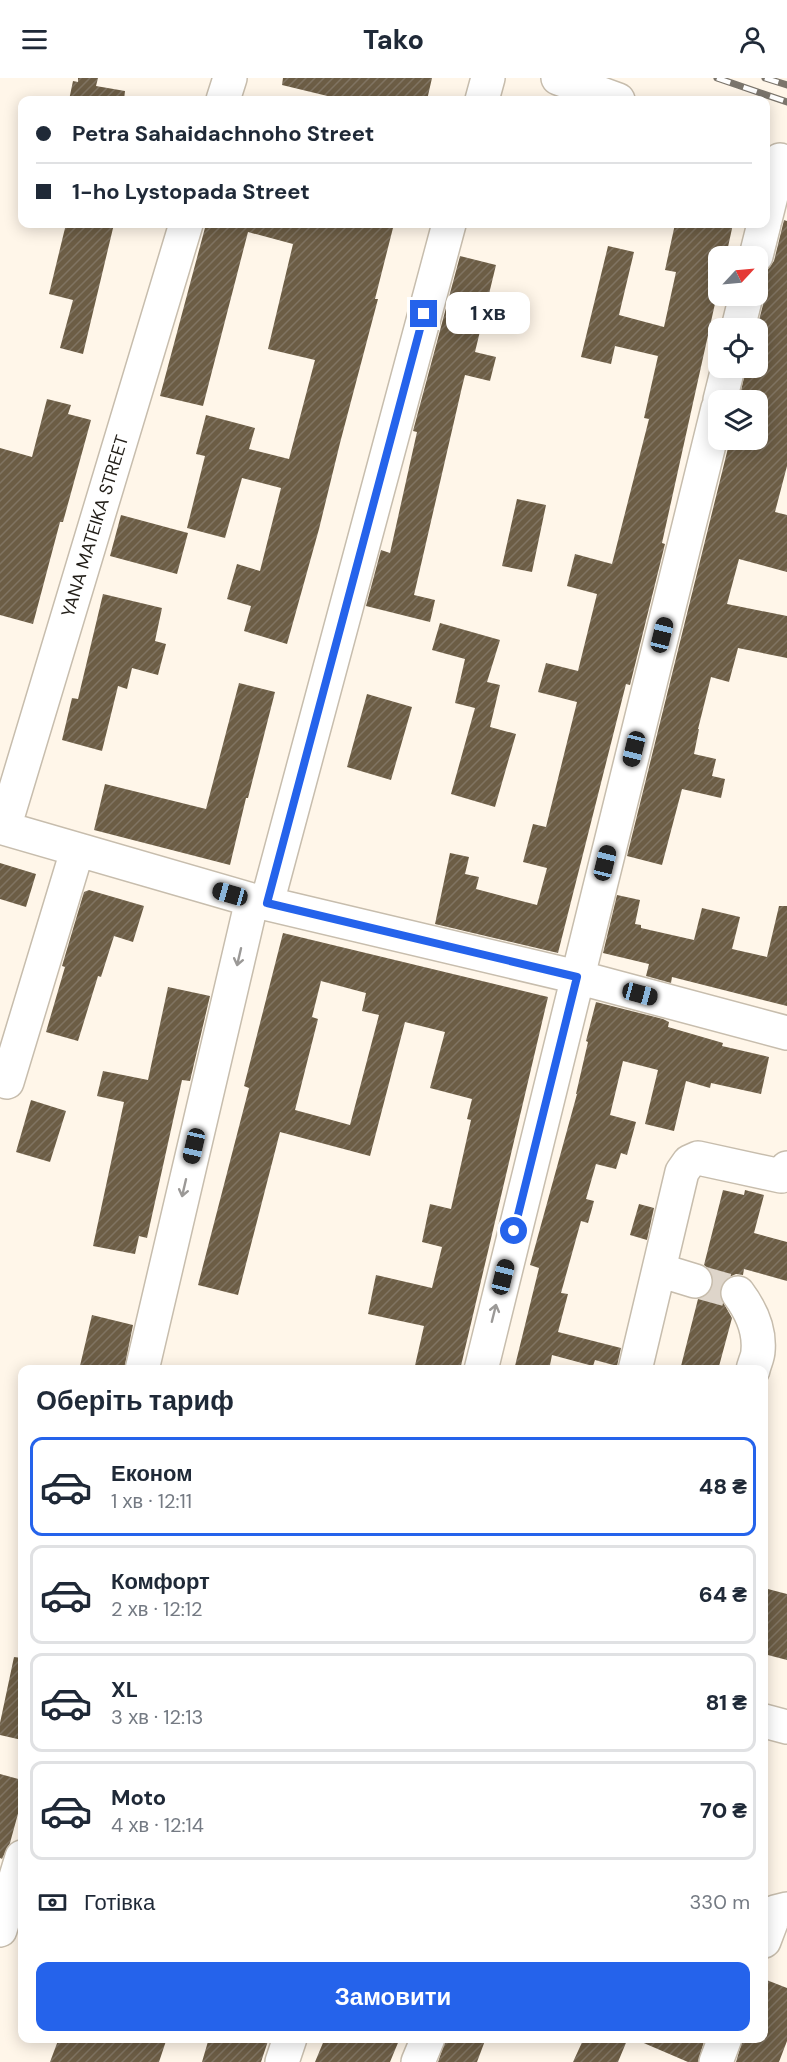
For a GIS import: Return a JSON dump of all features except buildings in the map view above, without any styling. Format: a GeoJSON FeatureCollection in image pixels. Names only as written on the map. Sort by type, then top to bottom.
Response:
{"type":"FeatureCollection","features":[{"type":"Feature","properties":{"kind":"street"},"geometry":{"type":"LineString","coordinates":[[224,96],[230,78]]}},
{"type":"Feature","properties":{"kind":"street"},"geometry":{"type":"LineString","coordinates":[[483,96],[488,78]]}},
{"type":"Feature","properties":{"kind":"street"},"geometry":{"type":"LineString","coordinates":[[558,78],[607,96]]}},
{"type":"Feature","properties":{"kind":"street"},"geometry":{"type":"LineString","coordinates":[[770,196],[777,159]]}},
{"type":"Feature","properties":{"kind":"street","name":"YANA MATEIKA STREET"},"geometry":{"type":"LineString","coordinates":[[2,827],[185,228]]}},
{"type":"Feature","properties":{"kind":"street"},"geometry":{"type":"LineString","coordinates":[[143,1365],[259,902],[448,228]]}},
{"type":"Feature","properties":{"kind":"street"},"geometry":{"type":"LineString","coordinates":[[759,246],[763,228]]}},
{"type":"Feature","properties":{"kind":"street"},"geometry":{"type":"LineString","coordinates":[[481,1365],[708,448]]}},
{"type":"Feature","properties":{"kind":"street"},"geometry":{"type":"LineString","coordinates":[[2,827],[77,851],[259,902],[577,977],[787,1033]]}},
{"type":"Feature","properties":{"kind":"street"},"geometry":{"type":"LineString","coordinates":[[7,1082],[77,851]]}},
{"type":"Feature","properties":{"kind":"street"},"geometry":{"type":"LineString","coordinates":[[636,1365],[682,1172],[689,1162],[698,1158],[785,1177]]}},
{"type":"Feature","properties":{"kind":"street"},"geometry":{"type":"LineString","coordinates":[[659,1270],[695,1281]]}},
{"type":"Feature","properties":{"kind":"street"},"geometry":{"type":"LineString","coordinates":[[738,1293],[748,1307],[755,1329],[758,1351],[754,1365]]}},
{"type":"Feature","properties":{"kind":"street"},"geometry":{"type":"LineString","coordinates":[[768,1722],[787,1727]]}},
{"type":"Feature","properties":{"kind":"street"},"geometry":{"type":"LineString","coordinates":[[0,1930],[18,1870]]}},
{"type":"Feature","properties":{"kind":"street"},"geometry":{"type":"LineString","coordinates":[[282,2062],[288,2043]]}},
{"type":"Feature","properties":{"kind":"street"},"geometry":{"type":"LineString","coordinates":[[418,2062],[426,2043]]}},
{"type":"Feature","properties":{"kind":"street"},"geometry":{"type":"LineString","coordinates":[[716,2062],[723,2043]]}},
{"type":"Feature","properties":{"kind":"tunnel"},"geometry":{"type":"LineString","coordinates":[[695,1281],[738,1293]]}},
{"type":"Feature","properties":{"kind":"railway"},"geometry":{"type":"LineString","coordinates":[[717,78],[770,96]]}},
{"type":"Feature","properties":{"kind":"railway"},"geometry":{"type":"LineString","coordinates":[[765,78],[787,85]]}},
{"type":"Feature","properties":{"kind":"railway"},"geometry":{"type":"LineString","coordinates":[[770,96],[787,102]]}},
{"type":"Feature","properties":{"kind":"route"},"geometry":{"type":"LineString","coordinates":[[424,314],[267,903],[577,977],[514,1231]]}}]}
